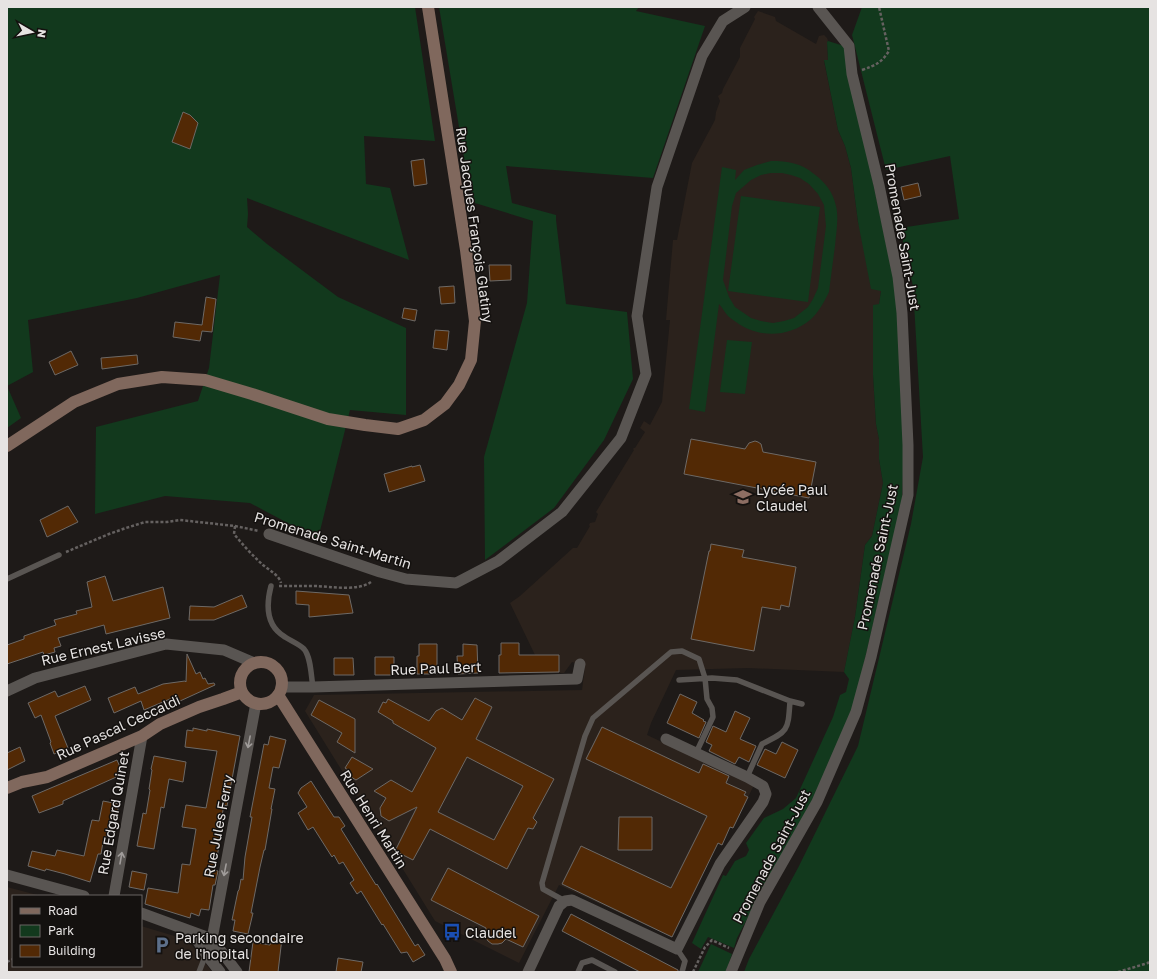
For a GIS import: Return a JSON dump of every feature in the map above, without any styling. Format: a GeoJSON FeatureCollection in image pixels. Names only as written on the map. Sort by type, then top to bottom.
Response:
{"type":"FeatureCollection","features":[{"type":"Feature","properties":{"kind":"main road","name":"Rue Jacques François Glatiny"},"geometry":{"type":"LineString","coordinates":[[7,446],[74,402],[118,384],[162,377],[205,380],[328,418],[398,429],[424,420],[445,404],[459,385],[472,360],[476,321],[428,7]]}},
{"type":"Feature","properties":{"kind":"main road"},"geometry":{"type":"LineString","coordinates":[[254,663],[268,663],[275,667],[282,680],[280,691],[274,700],[268,703],[256,704],[250,701],[245,697],[240,685],[243,672],[248,666],[254,663]]}},
{"type":"Feature","properties":{"kind":"main road","name":"Rue Henri Martin"},"geometry":{"type":"LineString","coordinates":[[280,691],[445,959],[451,972]]}},
{"type":"Feature","properties":{"kind":"main road","name":"Rue Pascal Ceccaldi"},"geometry":{"type":"LineString","coordinates":[[7,788],[22,782],[47,777],[142,736],[166,721],[199,707],[242,692]]}},
{"type":"Feature","properties":{"kind":"main road","name":"Rue Henri Martin"},"geometry":{"type":"LineString","coordinates":[[445,959],[461,972]]}},
{"type":"Feature","properties":{"kind":"street","name":"Promenade Saint-Martin"},"geometry":{"type":"LineString","coordinates":[[269,534],[406,580],[456,583],[498,561],[562,512],[621,438],[646,374],[637,316],[658,187],[702,56],[723,21],[745,7]]}},
{"type":"Feature","properties":{"kind":"street","name":"Promenade Saint-Just"},"geometry":{"type":"LineString","coordinates":[[731,972],[760,902],[817,802],[856,712],[871,657],[908,495],[908,445],[902,313],[898,277],[879,184],[852,74],[849,46],[818,7]]}},
{"type":"Feature","properties":{"kind":"street","name":"Rue Ernest Lavisse"},"geometry":{"type":"LineString","coordinates":[[7,691],[36,678],[166,644],[224,650],[254,663]]}},
{"type":"Feature","properties":{"kind":"street","name":"Rue Paul Bert"},"geometry":{"type":"LineString","coordinates":[[280,691],[313,687],[577,679],[580,664]]}},
{"type":"Feature","properties":{"kind":"street","name":"Rue Jules Ferry"},"geometry":{"type":"LineString","coordinates":[[206,954],[212,939],[256,704]]}},
{"type":"Feature","properties":{"kind":"street","name":"Rue Edgard Quinet"},"geometry":{"type":"LineString","coordinates":[[114,895],[142,736]]}},
{"type":"Feature","properties":{"kind":"street"},"geometry":{"type":"LineString","coordinates":[[528,972],[559,906],[565,901],[572,900],[677,949],[720,864],[763,802],[766,794],[762,786],[747,777],[666,739]]}},
{"type":"Feature","properties":{"kind":"street"},"geometry":{"type":"LineString","coordinates":[[7,875],[80,895]]}},
{"type":"Feature","properties":{"kind":"street"},"geometry":{"type":"LineString","coordinates":[[142,913],[212,939],[237,972]]}},
{"type":"Feature","properties":{"kind":"street"},"geometry":{"type":"LineString","coordinates":[[192,932],[220,972]]}},
{"type":"Feature","properties":{"kind":"lane"},"geometry":{"type":"LineString","coordinates":[[7,579],[59,555]]}},
{"type":"Feature","properties":{"kind":"lane"},"geometry":{"type":"LineString","coordinates":[[271,586],[268,597],[269,617],[276,632],[303,648],[308,656],[313,687]]}},
{"type":"Feature","properties":{"kind":"lane"},"geometry":{"type":"LineString","coordinates":[[565,901],[543,889],[542,883],[585,736],[593,718],[671,652],[682,651],[699,659],[705,678],[707,699],[712,708],[713,717],[696,753]]}},
{"type":"Feature","properties":{"kind":"lane"},"geometry":{"type":"LineString","coordinates":[[679,680],[705,678],[737,680],[790,701],[802,704]]}},
{"type":"Feature","properties":{"kind":"lane"},"geometry":{"type":"LineString","coordinates":[[747,777],[762,744],[782,734],[787,728],[790,701]]}},
{"type":"Feature","properties":{"kind":"lane"},"geometry":{"type":"LineString","coordinates":[[677,949],[686,961],[682,972]]}},
{"type":"Feature","properties":{"kind":"lane"},"geometry":{"type":"LineString","coordinates":[[199,972],[206,954]]}},
{"type":"Feature","properties":{"kind":"lane"},"geometry":{"type":"LineString","coordinates":[[578,972],[582,963],[592,960],[616,972]]}},
{"type":"Feature","properties":{"kind":"path"},"geometry":{"type":"LineString","coordinates":[[852,74],[873,66],[883,60],[889,51],[879,7]]}},
{"type":"Feature","properties":{"kind":"path","name":"Promenade Saint-Martin"},"geometry":{"type":"LineString","coordinates":[[59,555],[110,534],[145,522],[167,522],[180,520],[235,526],[269,534]]}},
{"type":"Feature","properties":{"kind":"path"},"geometry":{"type":"LineString","coordinates":[[235,526],[234,534],[264,566],[280,578],[282,586],[318,586],[343,589],[367,585],[378,576],[380,572]]}},
{"type":"Feature","properties":{"kind":"path"},"geometry":{"type":"LineString","coordinates":[[693,972],[705,947],[712,940],[738,952]]}},
{"type":"Feature","properties":{"kind":"path"},"geometry":{"type":"LineString","coordinates":[[1118,972],[1150,960]]}},
{"type":"Feature","properties":{"kind":"shaded area","name":"Lycée Paul Claudel"},"geometry":{"type":"Polygon","coordinates":[[[758,11],[775,17],[776,21],[816,44],[819,36],[824,35],[827,38],[828,60],[824,61],[838,130],[845,146],[851,168],[858,222],[881,291],[879,305],[874,305],[873,375],[876,424],[879,439],[879,459],[883,483],[872,536],[865,545],[855,617],[844,672],[748,668],[676,670],[651,723],[647,735],[754,785],[733,828],[730,828],[722,845],[718,843],[672,937],[559,885],[519,963],[435,921],[305,711],[314,695],[582,690],[585,667],[580,664],[572,662],[564,673],[535,672],[535,655],[510,603],[520,596],[573,548],[577,548],[590,526],[590,523],[595,522],[598,514],[596,512],[634,450],[633,449],[645,432],[640,428],[644,421],[650,425],[662,402],[670,320],[666,320],[673,240],[677,240],[692,163],[715,120],[720,101],[718,96],[722,93],[740,57],[740,48],[758,11]]]}},
{"type":"Feature","properties":{"kind":"shaded area"},"geometry":{"type":"Polygon","coordinates":[[[7,887],[37,895],[12,895],[12,967],[142,967],[142,926],[188,940],[212,972],[7,972],[7,887]]]}},
{"type":"Feature","properties":{"kind":"green space"},"geometry":{"type":"Polygon","coordinates":[[[7,7],[415,7],[435,141],[364,136],[366,184],[390,188],[409,260],[247,198],[247,227],[267,244],[338,297],[406,328],[406,415],[350,410],[318,539],[250,503],[165,496],[95,514],[96,427],[198,401],[209,368],[220,275],[137,298],[28,320],[33,372],[7,386],[7,7]]]}},
{"type":"Feature","properties":{"kind":"green space"},"geometry":{"type":"Polygon","coordinates":[[[439,7],[639,7],[636,11],[705,26],[653,178],[506,166],[512,203],[556,215],[566,304],[627,312],[633,379],[604,440],[554,508],[485,560],[484,457],[527,303],[533,221],[475,203],[465,163],[439,7]]]}},
{"type":"Feature","properties":{"kind":"green space"},"geometry":{"type":"Polygon","coordinates":[[[862,7],[1150,7],[1150,972],[744,972],[749,959],[799,866],[858,746],[911,524],[923,457],[913,286],[900,228],[959,219],[950,156],[886,170],[852,35],[862,7]]]}},
{"type":"Feature","properties":{"kind":"green space"},"geometry":{"type":"Polygon","coordinates":[[[828,41],[844,46],[897,295],[904,444],[902,501],[852,714],[817,797],[764,887],[737,938],[734,948],[708,937],[701,949],[692,943],[723,875],[726,876],[735,861],[746,856],[749,850],[746,843],[764,818],[783,809],[796,798],[833,717],[840,695],[846,692],[849,679],[844,672],[855,617],[865,545],[872,536],[883,483],[879,459],[879,439],[876,424],[873,375],[873,305],[879,304],[881,291],[871,289],[858,222],[851,168],[845,146],[838,130],[824,60],[828,60],[828,41]]]}},
{"type":"Feature","properties":{"kind":"green space"},"geometry":{"type":"Polygon","coordinates":[[[771,161],[783,161],[799,165],[818,177],[831,192],[835,201],[837,221],[829,292],[819,310],[810,320],[801,326],[783,333],[763,333],[745,327],[729,317],[719,304],[705,412],[689,409],[722,167],[736,170],[735,180],[744,170],[771,161]],[[782,173],[761,175],[751,180],[736,193],[732,206],[723,280],[729,297],[735,307],[751,318],[773,323],[794,318],[808,307],[813,299],[818,288],[826,226],[824,205],[818,194],[809,184],[800,178],[782,173]]]}},
{"type":"Feature","properties":{"kind":"green space"},"geometry":{"type":"Polygon","coordinates":[[[741,196],[820,207],[808,302],[728,291],[741,196]]]}},
{"type":"Feature","properties":{"kind":"green space"},"geometry":{"type":"Polygon","coordinates":[[[727,340],[752,342],[745,394],[720,392],[727,340]]]}},
{"type":"Feature","properties":{"kind":"green space"},"geometry":{"type":"Polygon","coordinates":[[[7,386],[21,418],[7,428],[7,386]]]}},
{"type":"Feature","properties":{"kind":"green space"},"geometry":{"type":"Polygon","coordinates":[[[711,944],[732,954],[726,972],[698,972],[711,944]]]}},
{"type":"Feature","properties":{"kind":"building"},"geometry":{"type":"Polygon","coordinates":[[[183,112],[190,115],[198,123],[190,149],[172,142],[183,112]]]}},
{"type":"Feature","properties":{"kind":"building"},"geometry":{"type":"Polygon","coordinates":[[[424,159],[427,184],[414,186],[411,161],[424,159]]]}},
{"type":"Feature","properties":{"kind":"building"},"geometry":{"type":"Polygon","coordinates":[[[918,183],[921,196],[904,200],[901,187],[918,183]]]}},
{"type":"Feature","properties":{"kind":"building"},"geometry":{"type":"Polygon","coordinates":[[[489,265],[511,265],[511,280],[490,281],[489,265]]]}},
{"type":"Feature","properties":{"kind":"building"},"geometry":{"type":"Polygon","coordinates":[[[454,286],[455,303],[441,304],[439,287],[454,286]]]}},
{"type":"Feature","properties":{"kind":"building"},"geometry":{"type":"Polygon","coordinates":[[[206,297],[216,299],[212,332],[202,331],[200,341],[173,337],[175,322],[202,325],[206,297]]]}},
{"type":"Feature","properties":{"kind":"building"},"geometry":{"type":"Polygon","coordinates":[[[404,308],[417,310],[415,321],[402,318],[404,308]]]}},
{"type":"Feature","properties":{"kind":"building"},"geometry":{"type":"Polygon","coordinates":[[[435,330],[449,331],[447,350],[433,348],[435,330]]]}},
{"type":"Feature","properties":{"kind":"building"},"geometry":{"type":"Polygon","coordinates":[[[71,351],[78,365],[55,375],[49,362],[71,351]]]}},
{"type":"Feature","properties":{"kind":"building"},"geometry":{"type":"Polygon","coordinates":[[[137,355],[138,364],[102,369],[101,358],[137,355]]]}},
{"type":"Feature","properties":{"kind":"building"},"geometry":{"type":"Polygon","coordinates":[[[691,439],[745,449],[749,443],[755,441],[761,444],[763,452],[816,462],[809,498],[684,474],[691,439]]]}},
{"type":"Feature","properties":{"kind":"building"},"geometry":{"type":"Polygon","coordinates":[[[420,465],[425,481],[389,492],[384,474],[420,465]]]}},
{"type":"Feature","properties":{"kind":"building"},"geometry":{"type":"Polygon","coordinates":[[[68,506],[78,522],[47,537],[40,520],[68,506]]]}},
{"type":"Feature","properties":{"kind":"building"},"geometry":{"type":"Polygon","coordinates":[[[711,544],[744,550],[742,557],[796,567],[789,607],[781,605],[780,610],[762,607],[754,651],[691,639],[711,544]]]}},
{"type":"Feature","properties":{"kind":"building"},"geometry":{"type":"Polygon","coordinates":[[[105,576],[113,601],[163,587],[170,618],[106,634],[104,625],[58,638],[61,646],[54,648],[55,652],[44,655],[43,652],[7,664],[7,645],[24,639],[24,636],[56,625],[54,620],[77,614],[76,611],[92,607],[87,582],[105,576]]]}},
{"type":"Feature","properties":{"kind":"building"},"geometry":{"type":"Polygon","coordinates":[[[296,591],[349,595],[353,613],[309,617],[309,605],[296,604],[296,591]]]}},
{"type":"Feature","properties":{"kind":"building"},"geometry":{"type":"Polygon","coordinates":[[[242,595],[247,607],[214,620],[189,620],[190,606],[214,607],[242,595]]]}},
{"type":"Feature","properties":{"kind":"building"},"geometry":{"type":"Polygon","coordinates":[[[501,643],[519,643],[519,655],[559,655],[559,672],[499,673],[501,643]]]}},
{"type":"Feature","properties":{"kind":"building"},"geometry":{"type":"Polygon","coordinates":[[[419,644],[437,644],[437,674],[417,674],[419,644]]]}},
{"type":"Feature","properties":{"kind":"building"},"geometry":{"type":"Polygon","coordinates":[[[463,644],[477,645],[478,673],[458,674],[457,656],[463,656],[463,644]]]}},
{"type":"Feature","properties":{"kind":"building"},"geometry":{"type":"Polygon","coordinates":[[[187,654],[196,674],[200,672],[203,679],[205,678],[208,684],[214,683],[215,685],[180,701],[177,696],[144,710],[141,701],[114,713],[108,698],[135,687],[138,694],[163,684],[186,682],[187,654]]]}},
{"type":"Feature","properties":{"kind":"building"},"geometry":{"type":"Polygon","coordinates":[[[375,657],[394,657],[394,675],[375,675],[375,657]]]}},
{"type":"Feature","properties":{"kind":"building"},"geometry":{"type":"Polygon","coordinates":[[[334,658],[353,658],[354,675],[334,675],[334,658]]]}},
{"type":"Feature","properties":{"kind":"building"},"geometry":{"type":"Polygon","coordinates":[[[85,686],[91,700],[55,716],[68,748],[54,754],[41,715],[35,718],[28,703],[55,691],[58,697],[85,686]]]}},
{"type":"Feature","properties":{"kind":"building"},"geometry":{"type":"Polygon","coordinates":[[[680,694],[697,702],[692,713],[706,722],[699,738],[667,723],[680,694]]]}},
{"type":"Feature","properties":{"kind":"building"},"geometry":{"type":"Polygon","coordinates":[[[475,698],[492,707],[476,739],[554,779],[533,818],[537,822],[533,829],[528,828],[507,869],[430,829],[413,860],[395,851],[417,807],[389,821],[381,816],[380,808],[386,798],[374,791],[391,780],[412,792],[436,748],[393,723],[393,721],[378,712],[383,702],[386,703],[388,699],[429,721],[436,711],[442,708],[462,720],[475,698]],[[467,757],[438,812],[494,840],[523,786],[467,757]]]}},
{"type":"Feature","properties":{"kind":"building"},"geometry":{"type":"Polygon","coordinates":[[[319,700],[355,719],[355,753],[337,742],[342,733],[311,715],[319,700]]]}},
{"type":"Feature","properties":{"kind":"building"},"geometry":{"type":"Polygon","coordinates":[[[735,711],[750,718],[740,739],[756,746],[749,762],[739,757],[735,764],[709,751],[712,745],[706,742],[713,726],[726,732],[735,711]]]}},
{"type":"Feature","properties":{"kind":"building"},"geometry":{"type":"Polygon","coordinates":[[[602,727],[699,773],[703,764],[729,776],[726,783],[746,792],[744,795],[748,797],[733,828],[730,827],[722,845],[718,843],[672,937],[562,884],[581,846],[671,888],[707,816],[586,759],[602,727]]]}},
{"type":"Feature","properties":{"kind":"building"},"geometry":{"type":"Polygon","coordinates":[[[193,728],[207,731],[207,729],[240,736],[227,806],[224,805],[220,826],[219,833],[221,833],[215,870],[218,871],[215,885],[213,885],[209,910],[201,909],[199,916],[191,913],[190,918],[145,904],[148,888],[178,893],[182,864],[190,865],[196,829],[182,827],[186,805],[206,808],[217,751],[185,747],[187,730],[193,731],[193,728]]]}},
{"type":"Feature","properties":{"kind":"building"},"geometry":{"type":"Polygon","coordinates":[[[270,736],[286,740],[279,768],[273,767],[269,788],[275,789],[265,850],[260,867],[251,913],[253,913],[248,934],[233,931],[235,920],[232,920],[241,879],[243,880],[245,857],[252,817],[250,817],[264,744],[268,745],[270,736]]]}},
{"type":"Feature","properties":{"kind":"building"},"geometry":{"type":"Polygon","coordinates":[[[782,742],[798,750],[785,778],[757,765],[765,749],[776,754],[782,742]]]}},
{"type":"Feature","properties":{"kind":"building"},"geometry":{"type":"Polygon","coordinates":[[[20,747],[25,761],[7,770],[7,753],[20,747]]]}},
{"type":"Feature","properties":{"kind":"building"},"geometry":{"type":"Polygon","coordinates":[[[154,756],[186,762],[183,782],[169,779],[164,808],[161,807],[154,849],[137,846],[143,813],[146,814],[154,756]]]}},
{"type":"Feature","properties":{"kind":"building"},"geometry":{"type":"Polygon","coordinates":[[[352,757],[373,769],[356,780],[346,774],[348,770],[345,768],[352,757]]]}},
{"type":"Feature","properties":{"kind":"building"},"geometry":{"type":"Polygon","coordinates":[[[117,760],[123,774],[63,801],[63,804],[39,813],[32,796],[117,760]]]}},
{"type":"Feature","properties":{"kind":"building"},"geometry":{"type":"Polygon","coordinates":[[[311,781],[334,817],[339,817],[345,826],[341,829],[415,946],[418,944],[425,955],[413,962],[407,952],[401,953],[361,891],[357,894],[350,883],[354,880],[343,862],[339,864],[334,855],[332,857],[313,827],[308,830],[298,813],[307,807],[298,793],[301,788],[311,781]]]}},
{"type":"Feature","properties":{"kind":"building"},"geometry":{"type":"Polygon","coordinates":[[[103,801],[119,804],[115,824],[109,823],[105,842],[103,842],[101,854],[98,854],[90,882],[46,869],[45,871],[28,866],[32,851],[55,856],[57,850],[84,856],[92,820],[99,821],[103,801]]]}},
{"type":"Feature","properties":{"kind":"building"},"geometry":{"type":"Polygon","coordinates":[[[619,817],[652,817],[652,850],[618,850],[619,817]]]}},
{"type":"Feature","properties":{"kind":"building"},"geometry":{"type":"Polygon","coordinates":[[[448,868],[539,916],[523,947],[506,939],[502,943],[492,944],[486,938],[486,928],[431,900],[448,868]]]}},
{"type":"Feature","properties":{"kind":"building"},"geometry":{"type":"Polygon","coordinates":[[[132,871],[147,874],[144,890],[129,887],[132,871]]]}},
{"type":"Feature","properties":{"kind":"building"},"geometry":{"type":"Polygon","coordinates":[[[571,914],[678,970],[678,972],[640,972],[562,931],[571,914]]]}},
{"type":"Feature","properties":{"kind":"building"},"geometry":{"type":"Polygon","coordinates":[[[271,936],[282,938],[278,972],[249,972],[253,942],[270,945],[271,936]]]}},
{"type":"Feature","properties":{"kind":"building"},"geometry":{"type":"Polygon","coordinates":[[[338,958],[363,962],[361,972],[336,972],[338,958]]]}},
{"type":"Feature","properties":{"kind":"place","name":"Lycée Paul Claudel"},"geometry":{"type":"Point","coordinates":[743,497]}},
{"type":"Feature","properties":{"kind":"place","name":"Claudel"},"geometry":{"type":"Point","coordinates":[452,932]}},
{"type":"Feature","properties":{"kind":"place","name":"Parking secondaire de l'hopital"},"geometry":{"type":"Point","coordinates":[162,945]}}]}
